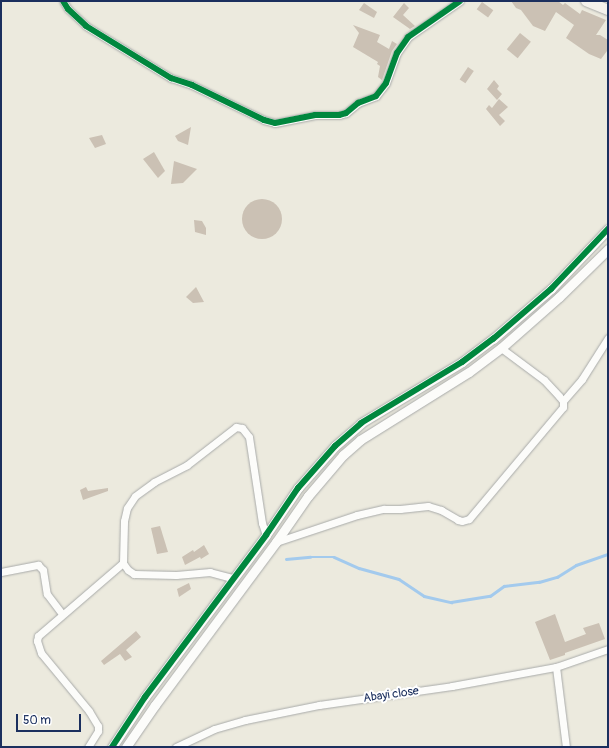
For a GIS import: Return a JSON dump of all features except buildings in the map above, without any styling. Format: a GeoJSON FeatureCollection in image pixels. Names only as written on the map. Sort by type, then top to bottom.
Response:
{"type":"FeatureCollection","features":[{"type":"Feature","properties":{"kind":"main road"},"geometry":{"type":"LineString","coordinates":[[586,1],[607,10]]}},
{"type":"Feature","properties":{"kind":"street"},"geometry":{"type":"LineString","coordinates":[[63,1],[68,9],[86,26],[171,78],[192,85],[264,120],[275,123],[315,115],[339,115],[346,113],[358,103],[376,96],[386,83],[397,53],[408,37],[460,1]]}},
{"type":"Feature","properties":{"kind":"street"},"geometry":{"type":"LineString","coordinates":[[112,747],[145,698],[232,578],[266,535],[298,488],[334,446],[352,430],[383,408],[462,362],[493,338],[551,289],[608,229]]}},
{"type":"Feature","properties":{"kind":"street"},"geometry":{"type":"LineString","coordinates":[[126,747],[308,496],[343,455],[360,440],[469,372],[501,348],[559,298],[608,249]]}},
{"type":"Feature","properties":{"kind":"street"},"geometry":{"type":"LineString","coordinates":[[276,542],[357,515],[384,509],[434,506],[458,520],[466,521],[561,411],[563,402],[582,379],[608,338]]}},
{"type":"Feature","properties":{"kind":"street"},"geometry":{"type":"LineString","coordinates":[[501,348],[544,380],[563,402]]}},
{"type":"Feature","properties":{"kind":"street"},"geometry":{"type":"LineString","coordinates":[[232,578],[210,572],[176,575],[134,574],[128,570],[123,563],[124,522],[127,508],[135,496],[154,482],[199,457],[236,427],[246,431],[249,437],[262,523],[266,535]]}},
{"type":"Feature","properties":{"kind":"street"},"geometry":{"type":"LineString","coordinates":[[88,747],[98,730],[98,726],[89,712],[41,653],[37,641],[38,636],[62,614],[123,563]]}},
{"type":"Feature","properties":{"kind":"street"},"geometry":{"type":"LineString","coordinates":[[1,572],[38,565],[43,570],[47,594],[62,614]]}},
{"type":"Feature","properties":{"kind":"street","name":"Abayi close"},"geometry":{"type":"LineString","coordinates":[[176,747],[214,729],[245,720],[320,705],[452,686],[556,667],[608,649]]}},
{"type":"Feature","properties":{"kind":"street"},"geometry":{"type":"LineString","coordinates":[[556,667],[566,747]]}},
{"type":"Feature","properties":{"kind":"waterway"},"geometry":{"type":"LineString","coordinates":[[286,559],[334,557],[359,568],[399,579],[424,596],[451,602],[490,596],[504,586],[539,582],[557,577],[576,565],[608,554]]}},
{"type":"Feature","properties":{"kind":"cycle path"},"geometry":{"type":"LineString","coordinates":[[63,1],[68,9],[86,26],[171,78],[192,85],[264,120],[275,123],[315,115],[339,115],[346,113],[358,103],[376,96],[386,83],[397,53],[408,37],[460,1]]}},
{"type":"Feature","properties":{"kind":"cycle path"},"geometry":{"type":"LineString","coordinates":[[112,747],[145,697],[266,535],[298,488],[335,446],[361,423],[462,362],[493,339],[551,289],[608,229]]}}]}
